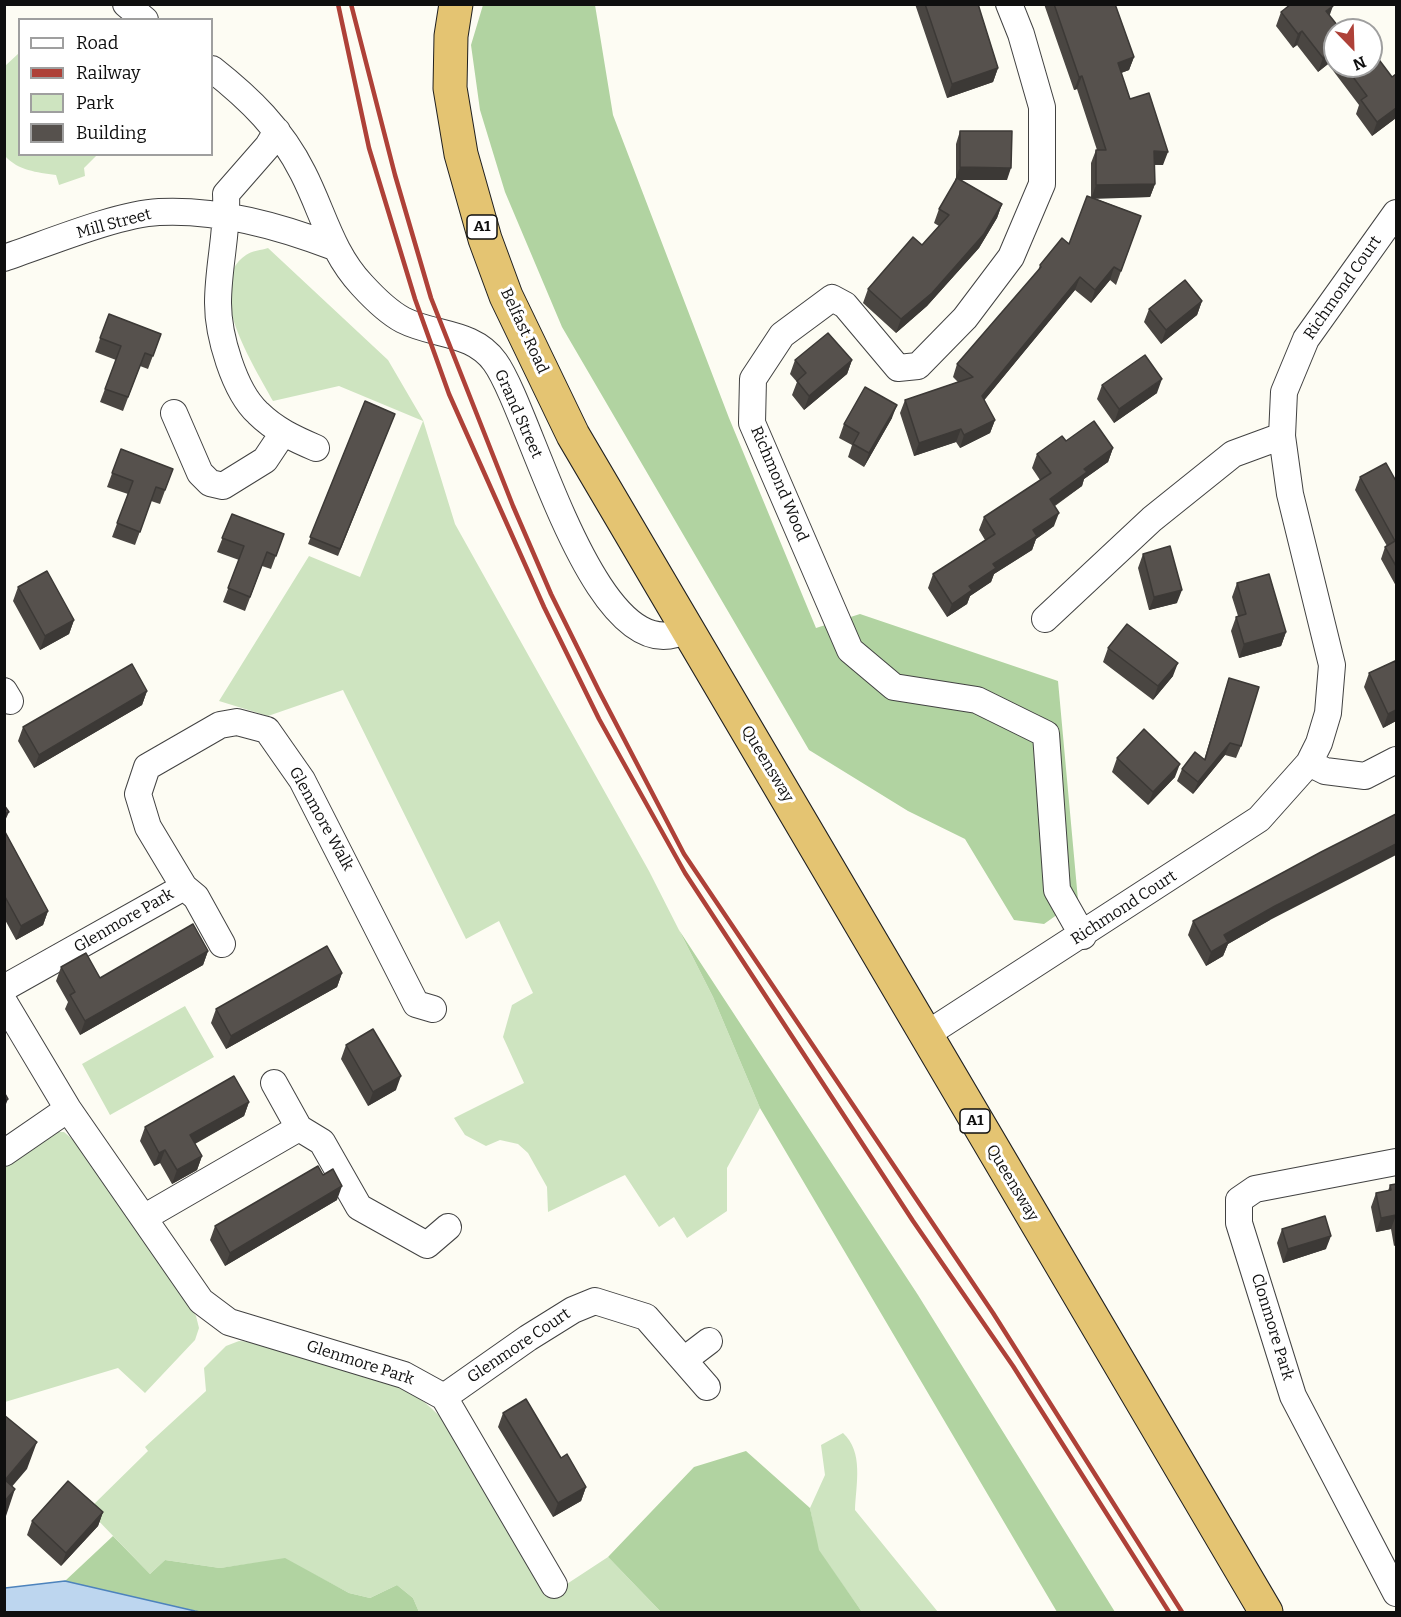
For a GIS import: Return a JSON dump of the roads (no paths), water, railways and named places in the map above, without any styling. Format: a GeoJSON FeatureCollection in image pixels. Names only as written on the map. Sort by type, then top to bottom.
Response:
{"type":"FeatureCollection","features":[{"type":"Feature","properties":{"kind":"highway","name":"Belfast Road"},"geometry":{"type":"LineString","coordinates":[[456,4],[451,36],[450,88],[461,154],[489,249],[506,296],[573,435],[687,629]]}},
{"type":"Feature","properties":{"kind":"highway","name":"Queensway"},"geometry":{"type":"LineString","coordinates":[[687,629],[924,1036],[1266,1612]]}},
{"type":"Feature","properties":{"kind":"street"},"geometry":{"type":"LineString","coordinates":[[126,4],[144,18]]}},
{"type":"Feature","properties":{"kind":"street","name":"Richmond Wood"},"geometry":{"type":"LineString","coordinates":[[1009,4],[1021,34],[1042,107],[1042,184],[1011,257],[965,318],[918,366],[898,368],[845,304],[832,298],[782,335],[753,380],[752,423],[850,650],[894,687],[976,700],[1046,734],[1057,890],[1083,936]]}},
{"type":"Feature","properties":{"kind":"street","name":"Grand Street"},"geometry":{"type":"LineString","coordinates":[[213,70],[246,96],[277,130],[305,176],[334,247],[361,284],[402,319],[434,332],[471,340],[486,352],[506,382],[566,522],[611,605],[626,620],[647,634],[675,636],[687,629]]}},
{"type":"Feature","properties":{"kind":"street"},"geometry":{"type":"LineString","coordinates":[[277,130],[268,146],[226,194],[227,217],[218,301],[219,332],[238,382],[256,412],[283,434],[316,448]]}},
{"type":"Feature","properties":{"kind":"street","name":"Mill Street"},"geometry":{"type":"LineString","coordinates":[[4,258],[119,220],[157,212],[227,217],[280,228],[334,247]]}},
{"type":"Feature","properties":{"kind":"street","name":"Richmond Court"},"geometry":{"type":"LineString","coordinates":[[924,1036],[1083,936],[1259,819],[1309,763],[1319,743],[1328,712],[1332,665],[1290,494],[1281,436],[1284,392],[1306,339],[1396,213]]}},
{"type":"Feature","properties":{"kind":"street"},"geometry":{"type":"LineString","coordinates":[[174,413],[200,473],[210,483],[223,486],[243,476],[265,460],[283,434]]}},
{"type":"Feature","properties":{"kind":"street"},"geometry":{"type":"LineString","coordinates":[[1045,620],[1152,519],[1233,454],[1281,436]]}},
{"type":"Feature","properties":{"kind":"street","name":"Glenmore Walk"},"geometry":{"type":"LineString","coordinates":[[184,887],[148,827],[138,794],[147,767],[220,725],[237,722],[267,730],[302,780],[416,1004],[433,1009]]}},
{"type":"Feature","properties":{"kind":"street"},"geometry":{"type":"LineString","coordinates":[[1309,763],[1325,771],[1365,776],[1396,760]]}},
{"type":"Feature","properties":{"kind":"street","name":"Glenmore Park"},"geometry":{"type":"LineString","coordinates":[[4,988],[184,887],[196,897],[222,944]]}},
{"type":"Feature","properties":{"kind":"street","name":"Glenmore Park"},"geometry":{"type":"LineString","coordinates":[[4,1002],[68,1109],[201,1301],[229,1322],[404,1375],[444,1397]]}},
{"type":"Feature","properties":{"kind":"street"},"geometry":{"type":"LineString","coordinates":[[274,1083],[299,1128],[322,1142],[359,1207],[427,1245],[448,1227]]}},
{"type":"Feature","properties":{"kind":"street"},"geometry":{"type":"LineString","coordinates":[[4,1153],[68,1109]]}},
{"type":"Feature","properties":{"kind":"street"},"geometry":{"type":"LineString","coordinates":[[145,1217],[299,1128]]}},
{"type":"Feature","properties":{"kind":"street","name":"Clonmore Park"},"geometry":{"type":"LineString","coordinates":[[1396,1162],[1255,1189],[1239,1200],[1239,1223],[1293,1396],[1396,1593]]}},
{"type":"Feature","properties":{"kind":"street","name":"Glenmore Court"},"geometry":{"type":"LineString","coordinates":[[444,1397],[528,1338],[573,1310],[595,1301],[646,1317],[707,1387]]}},
{"type":"Feature","properties":{"kind":"street"},"geometry":{"type":"LineString","coordinates":[[684,1360],[709,1341]]}},
{"type":"Feature","properties":{"kind":"street"},"geometry":{"type":"LineString","coordinates":[[444,1397],[554,1585]]}},
{"type":"Feature","properties":{"kind":"water"},"geometry":{"type":"Polygon","coordinates":[[[65,1581],[200,1612],[5,1612],[5,1588],[65,1581]]]}},
{"type":"Feature","properties":{"kind":"railway"},"geometry":{"type":"LineString","coordinates":[[338,4],[369,148],[415,299],[449,394],[544,607],[599,719],[685,873],[913,1221],[1013,1366],[1169,1612]]}},
{"type":"Feature","properties":{"kind":"railway"},"geometry":{"type":"LineString","coordinates":[[351,4],[395,175],[431,298],[513,506],[551,594],[599,691],[684,854],[993,1313],[1182,1612]]}}]}
